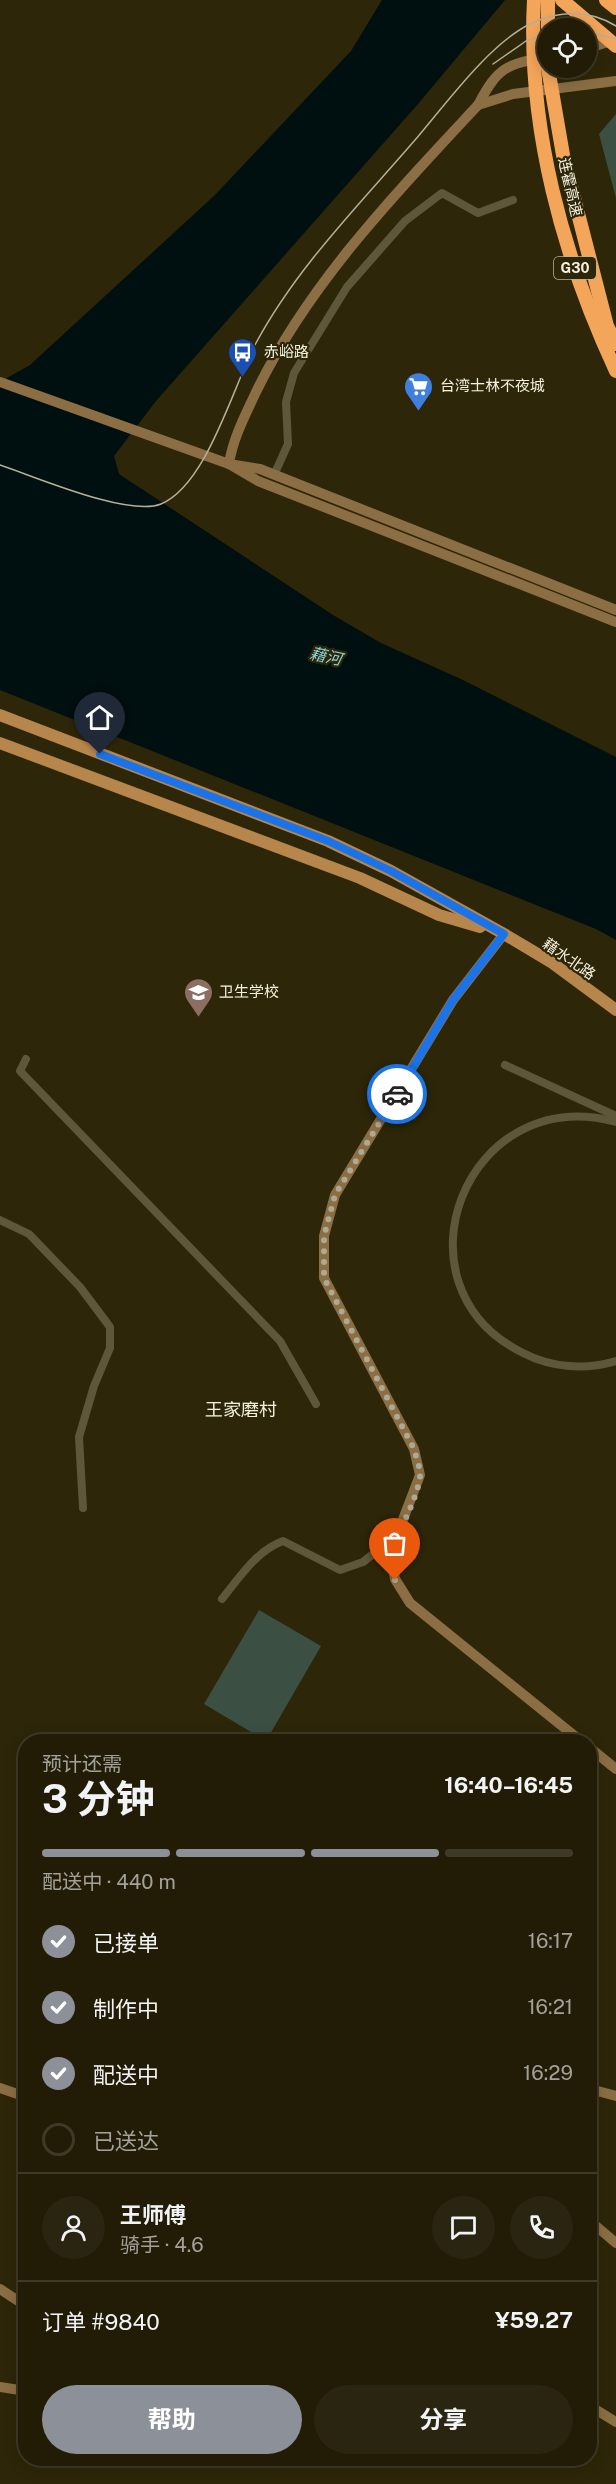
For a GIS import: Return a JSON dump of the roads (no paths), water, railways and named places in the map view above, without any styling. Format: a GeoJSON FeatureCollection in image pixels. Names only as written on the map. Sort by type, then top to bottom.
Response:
{"type":"FeatureCollection","features":[{"type":"Feature","properties":{"kind":"highway","name":"连霍高速"},"geometry":{"type":"LineString","coordinates":[[534,0],[536,68],[546,162],[565,239],[599,334],[616,371]]}},
{"type":"Feature","properties":{"kind":"highway"},"geometry":{"type":"LineString","coordinates":[[548,0],[548,18]]}},
{"type":"Feature","properties":{"kind":"highway"},"geometry":{"type":"LineString","coordinates":[[562,0],[613,44]]}},
{"type":"Feature","properties":{"kind":"highway"},"geometry":{"type":"LineString","coordinates":[[606,0],[616,8]]}},
{"type":"Feature","properties":{"kind":"highway","name":"连霍高速"},"geometry":{"type":"LineString","coordinates":[[550,78],[562,155],[607,326],[616,344]]}},
{"type":"Feature","properties":{"kind":"main road"},"geometry":{"type":"LineString","coordinates":[[597,47],[613,44]]}},
{"type":"Feature","properties":{"kind":"main road"},"geometry":{"type":"LineString","coordinates":[[229,464],[232,442],[278,348],[329,274],[478,105],[492,78],[504,69],[537,59]]}},
{"type":"Feature","properties":{"kind":"main road"},"geometry":{"type":"LineString","coordinates":[[478,105],[513,94],[616,81]]}},
{"type":"Feature","properties":{"kind":"main road"},"geometry":{"type":"LineString","coordinates":[[0,382],[229,464],[258,481],[616,622]]}},
{"type":"Feature","properties":{"kind":"main road"},"geometry":{"type":"LineString","coordinates":[[229,464],[260,469],[616,609]]}},
{"type":"Feature","properties":{"kind":"main road","name":"藉水北路"},"geometry":{"type":"LineString","coordinates":[[0,715],[328,841],[391,871],[551,962],[616,1010]]}},
{"type":"Feature","properties":{"kind":"main road","name":"藉水北路"},"geometry":{"type":"LineString","coordinates":[[0,743],[360,878],[439,915],[504,934]]}},
{"type":"Feature","properties":{"kind":"main road"},"geometry":{"type":"LineString","coordinates":[[504,934],[453,1000],[335,1195],[324,1236],[324,1278],[416,1458],[420,1475],[397,1535],[392,1563],[395,1580],[410,1603],[572,1734]]}},
{"type":"Feature","properties":{"kind":"main road"},"geometry":{"type":"LineString","coordinates":[[597,1754],[616,1769]]}},
{"type":"Feature","properties":{"kind":"main road"},"geometry":{"type":"LineString","coordinates":[[0,2088],[18,2094]]}},
{"type":"Feature","properties":{"kind":"main road"},"geometry":{"type":"LineString","coordinates":[[597,2092],[616,2096]]}},
{"type":"Feature","properties":{"kind":"main road"},"geometry":{"type":"LineString","coordinates":[[597,2227],[616,2243]]}},
{"type":"Feature","properties":{"kind":"main road"},"geometry":{"type":"LineString","coordinates":[[0,2289],[18,2301]]}},
{"type":"Feature","properties":{"kind":"main road"},"geometry":{"type":"LineString","coordinates":[[0,2387],[18,2390]]}},
{"type":"Feature","properties":{"kind":"main road"},"geometry":{"type":"LineString","coordinates":[[597,2410],[616,2422]]}},
{"type":"Feature","properties":{"kind":"street"},"geometry":{"type":"LineString","coordinates":[[274,475],[288,444],[286,402],[294,373],[347,287],[405,222],[442,193],[478,213],[513,200]]}},
{"type":"Feature","properties":{"kind":"street"},"geometry":{"type":"LineString","coordinates":[[26,1059],[20,1071],[280,1341],[316,1404]]}},
{"type":"Feature","properties":{"kind":"street"},"geometry":{"type":"LineString","coordinates":[[505,1065],[616,1116]]}},
{"type":"Feature","properties":{"kind":"street"},"geometry":{"type":"LineString","coordinates":[[616,1122],[589,1116],[562,1117],[529,1126],[500,1143],[481,1162],[466,1185],[456,1210],[453,1237],[456,1271],[469,1302],[484,1324],[505,1343],[528,1356],[554,1364],[581,1367],[616,1361]]}},
{"type":"Feature","properties":{"kind":"street"},"geometry":{"type":"LineString","coordinates":[[0,1220],[30,1234],[80,1287],[110,1327],[110,1348],[94,1386],[79,1437],[83,1508]]}},
{"type":"Feature","properties":{"kind":"street"},"geometry":{"type":"LineString","coordinates":[[222,1599],[248,1566],[269,1546],[283,1541],[340,1570],[363,1562],[397,1535]]}},
{"type":"Feature","properties":{"kind":"water","name":"藉河"},"geometry":{"type":"Polygon","coordinates":[[[382,0],[505,0],[418,104],[156,401],[114,456],[119,474],[333,615],[381,643],[463,680],[616,757],[616,940],[596,929],[0,690],[0,382],[30,365],[215,195],[351,51],[382,0]]]}},
{"type":"Feature","properties":{"kind":"tram line"},"geometry":{"type":"LineString","coordinates":[[0,465],[82,494],[127,505],[146,507],[161,504],[177,493],[192,477],[205,456],[256,343],[290,288],[330,237],[468,76],[515,33],[551,16],[584,14],[616,26]]}},
{"type":"Feature","properties":{"kind":"tram line"},"geometry":{"type":"LineString","coordinates":[[597,34],[616,39]]}},
{"type":"Feature","properties":{"kind":"tram line"},"geometry":{"type":"LineString","coordinates":[[493,64],[526,41],[537,38]]}},
{"type":"Feature","properties":{"kind":"place","name":"赤峪路"},"geometry":{"type":"Point","coordinates":[243,378]}},
{"type":"Feature","properties":{"kind":"place","name":"台湾士林不夜城"},"geometry":{"type":"Point","coordinates":[419,412]}},
{"type":"Feature","properties":{"kind":"place","name":"卫生学校"},"geometry":{"type":"Point","coordinates":[198,1018]}},
{"type":"Feature","properties":{"kind":"district","name":"王家磨村"},"geometry":{"type":"Point","coordinates":[241,1410]}}]}
